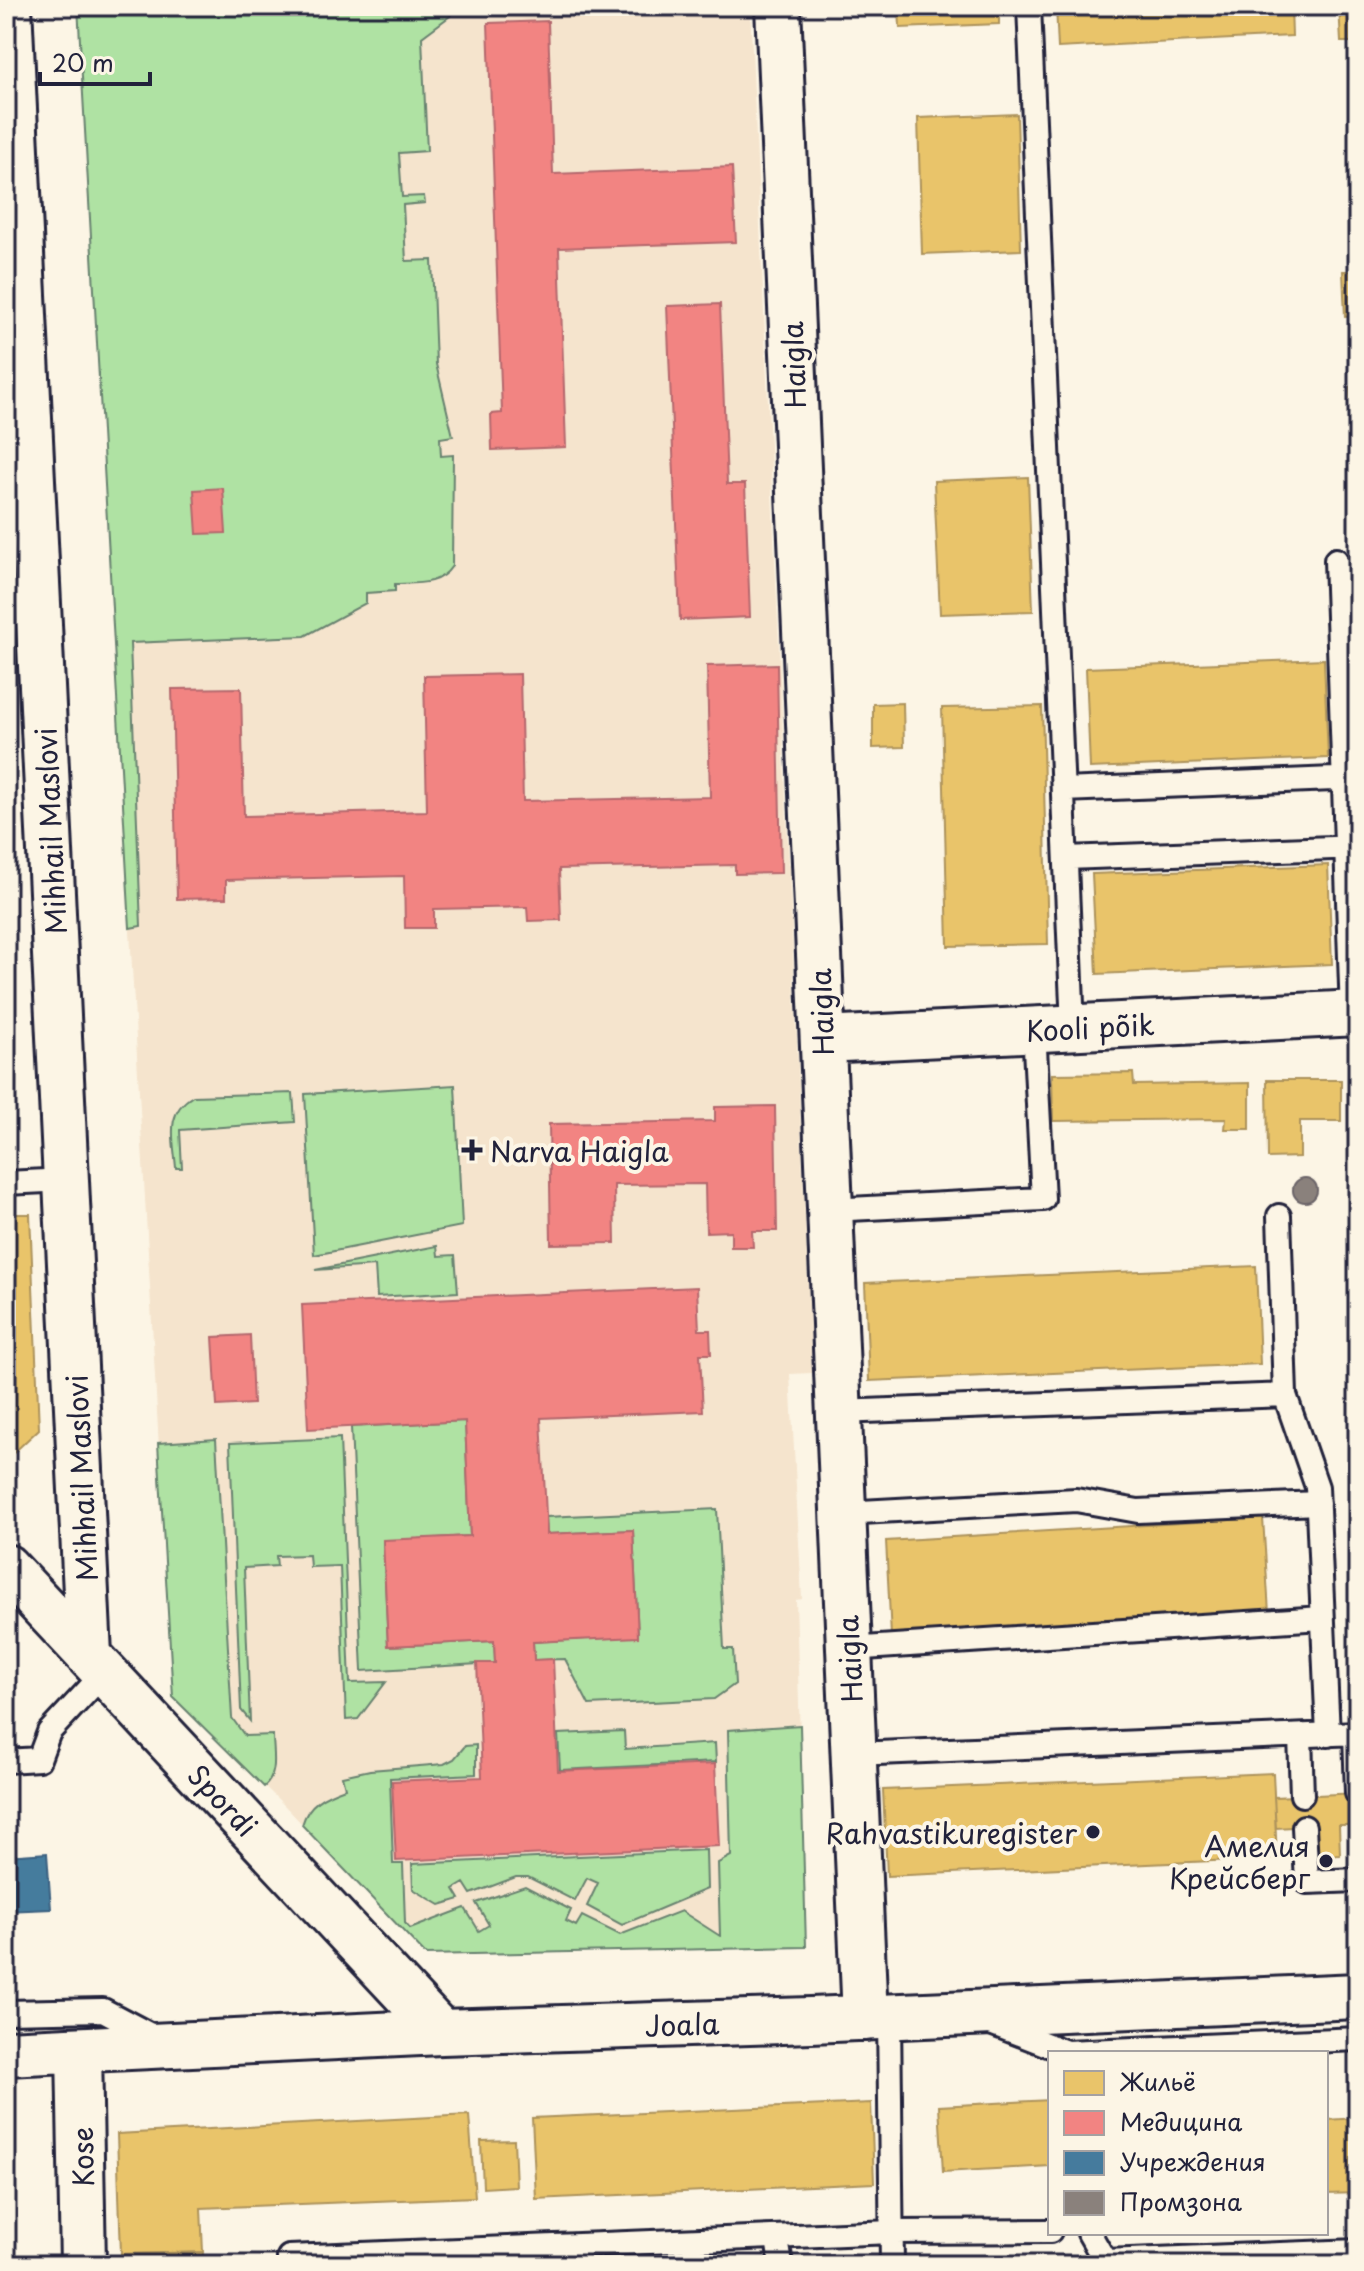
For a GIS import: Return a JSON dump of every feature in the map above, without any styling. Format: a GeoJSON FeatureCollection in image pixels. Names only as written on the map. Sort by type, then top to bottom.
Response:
{"type":"FeatureCollection","features":[{"type":"Feature","properties":{"kind":"street","name":"Mihhail Maslovi"},"geometry":{"type":"LineString","coordinates":[[9,6],[12,185],[66,1180],[97,1663]]}},
{"type":"Feature","properties":{"kind":"street","name":"Haigla"},"geometry":{"type":"LineString","coordinates":[[778,6],[854,1754],[877,2017]]}},
{"type":"Feature","properties":{"kind":"street","name":"Kooli põik"},"geometry":{"type":"LineString","coordinates":[[823,1040],[1355,1014]]}},
{"type":"Feature","properties":{"kind":"street","name":"Spordi"},"geometry":{"type":"LineString","coordinates":[[6,1567],[441,2032]]}},
{"type":"Feature","properties":{"kind":"street","name":"Joala"},"geometry":{"type":"LineString","coordinates":[[6,2053],[441,2032],[1358,1996]]}},
{"type":"Feature","properties":{"kind":"street","name":"Kose"},"geometry":{"type":"LineString","coordinates":[[79,2050],[83,2265]]}},
{"type":"Feature","properties":{"kind":"lane"},"geometry":{"type":"LineString","coordinates":[[830,1210],[1043,1199],[1066,858],[1029,6]]}},
{"type":"Feature","properties":{"kind":"lane"},"geometry":{"type":"LineString","coordinates":[[1336,560],[1351,778],[1355,1014]]}},
{"type":"Feature","properties":{"kind":"lane"},"geometry":{"type":"LineString","coordinates":[[1063,790],[1351,778]]}},
{"type":"Feature","properties":{"kind":"lane"},"geometry":{"type":"LineString","coordinates":[[1066,858],[1352,847]]}},
{"type":"Feature","properties":{"kind":"lane"},"geometry":{"type":"LineString","coordinates":[[6,1183],[66,1180]]}},
{"type":"Feature","properties":{"kind":"lane"},"geometry":{"type":"LineString","coordinates":[[1279,1216],[1285,1395],[1317,1487],[1328,1735]]}},
{"type":"Feature","properties":{"kind":"lane"},"geometry":{"type":"LineString","coordinates":[[839,1412],[1285,1395]]}},
{"type":"Feature","properties":{"kind":"lane"},"geometry":{"type":"LineString","coordinates":[[843,1513],[1076,1500],[1138,1511],[1318,1503]]}},
{"type":"Feature","properties":{"kind":"lane"},"geometry":{"type":"LineString","coordinates":[[849,1649],[1322,1618]]}},
{"type":"Feature","properties":{"kind":"lane"},"geometry":{"type":"LineString","coordinates":[[6,1761],[39,1759],[49,1732],[97,1663]]}},
{"type":"Feature","properties":{"kind":"lane"},"geometry":{"type":"LineString","coordinates":[[854,1754],[1356,1733],[1357,1793]]}},
{"type":"Feature","properties":{"kind":"lane"},"geometry":{"type":"LineString","coordinates":[[1300,1736],[1302,1795]]}},
{"type":"Feature","properties":{"kind":"lane"},"geometry":{"type":"LineString","coordinates":[[1304,1827],[1307,1882],[1358,1880]]}},
{"type":"Feature","properties":{"kind":"lane"},"geometry":{"type":"LineString","coordinates":[[6,2012],[103,2010],[169,2045]]}},
{"type":"Feature","properties":{"kind":"lane"},"geometry":{"type":"LineString","coordinates":[[965,2013],[1063,2051]]}},
{"type":"Feature","properties":{"kind":"lane"},"geometry":{"type":"LineString","coordinates":[[877,2017],[892,2265]]}},
{"type":"Feature","properties":{"kind":"lane"},"geometry":{"type":"LineString","coordinates":[[1088,2051],[1358,2039]]}},
{"type":"Feature","properties":{"kind":"lane"},"geometry":{"type":"LineString","coordinates":[[289,2265],[289,2257],[892,2232],[1048,2231]]}},
{"type":"Feature","properties":{"kind":"lane"},"geometry":{"type":"LineString","coordinates":[[1090,2235],[1105,2261],[1349,2256]]}},
{"type":"Feature","properties":{"kind":"lane"},"geometry":{"type":"LineString","coordinates":[[777,2238],[781,2265]]}},
{"type":"Feature","properties":{"kind":"shaded area","name":"Narva Haigla"},"geometry":{"type":"Polygon","coordinates":[[[78,6],[750,6],[812,1373],[790,1374],[802,1599],[796,1600],[806,1947],[426,1955],[285,1806],[173,1697],[78,6]]]}},
{"type":"Feature","properties":{"kind":"green space"},"geometry":{"type":"Polygon","coordinates":[[[78,6],[458,6],[422,37],[427,151],[399,153],[402,197],[424,196],[425,203],[403,205],[406,261],[432,260],[436,364],[453,436],[440,438],[441,456],[453,455],[452,566],[434,580],[395,584],[395,591],[366,593],[366,603],[305,636],[130,643],[141,926],[130,928],[78,6]]]}},
{"type":"Feature","properties":{"kind":"green space"},"geometry":{"type":"Polygon","coordinates":[[[455,1085],[462,1226],[314,1255],[305,1094],[455,1085]]]}},
{"type":"Feature","properties":{"kind":"green space"},"geometry":{"type":"Polygon","coordinates":[[[293,1093],[295,1122],[180,1130],[182,1168],[176,1168],[174,1119],[178,1110],[193,1096],[293,1093]]]}},
{"type":"Feature","properties":{"kind":"green space"},"geometry":{"type":"Polygon","coordinates":[[[437,1246],[438,1256],[455,1255],[458,1292],[377,1297],[375,1266],[315,1270],[437,1246]]]}},
{"type":"Feature","properties":{"kind":"green space"},"geometry":{"type":"Polygon","coordinates":[[[465,1421],[470,1536],[383,1541],[388,1646],[494,1641],[495,1663],[362,1671],[351,1427],[465,1421]]]}},
{"type":"Feature","properties":{"kind":"green space"},"geometry":{"type":"Polygon","coordinates":[[[340,1438],[350,1683],[386,1682],[358,1719],[346,1720],[340,1566],[310,1567],[309,1555],[276,1556],[277,1566],[244,1568],[250,1721],[241,1710],[230,1443],[340,1438]]]}},
{"type":"Feature","properties":{"kind":"green space"},"geometry":{"type":"Polygon","coordinates":[[[216,1439],[232,1718],[245,1736],[273,1735],[272,1776],[264,1787],[173,1697],[158,1443],[216,1439]]]}},
{"type":"Feature","properties":{"kind":"green space"},"geometry":{"type":"Polygon","coordinates":[[[717,1509],[724,1649],[733,1649],[735,1684],[714,1699],[589,1705],[565,1659],[534,1660],[533,1642],[638,1636],[633,1530],[547,1534],[546,1517],[717,1509]]]}},
{"type":"Feature","properties":{"kind":"green space"},"geometry":{"type":"Polygon","coordinates":[[[800,1725],[806,1947],[426,1955],[302,1825],[308,1811],[318,1801],[345,1788],[342,1776],[370,1770],[444,1764],[454,1759],[465,1746],[476,1745],[476,1774],[390,1778],[393,1864],[403,1864],[405,1923],[410,1929],[465,1908],[479,1931],[489,1925],[476,1903],[525,1886],[571,1910],[566,1921],[576,1926],[582,1916],[620,1935],[681,1911],[720,1936],[718,1863],[731,1856],[728,1730],[800,1725]]]}},
{"type":"Feature","properties":{"kind":"green space"},"geometry":{"type":"Polygon","coordinates":[[[624,1731],[625,1749],[715,1743],[716,1762],[560,1770],[558,1734],[624,1731]]]}},
{"type":"Feature","properties":{"kind":"green space"},"geometry":{"type":"Polygon","coordinates":[[[706,1850],[707,1889],[622,1925],[587,1906],[598,1883],[587,1878],[575,1901],[528,1877],[516,1877],[471,1894],[464,1883],[454,1889],[460,1899],[440,1905],[413,1889],[412,1864],[706,1850]]]}},
{"type":"Feature","properties":{"kind":"building: Жильё"},"geometry":{"type":"Polygon","coordinates":[[[899,6],[999,6],[999,24],[900,28],[899,6]]]}},
{"type":"Feature","properties":{"kind":"building: Жильё"},"geometry":{"type":"Polygon","coordinates":[[[1056,6],[1291,6],[1292,36],[1058,48],[1056,6]]]}},
{"type":"Feature","properties":{"kind":"building: Жильё"},"geometry":{"type":"Polygon","coordinates":[[[1339,6],[1358,6],[1358,42],[1341,42],[1339,6]]]}},
{"type":"Feature","properties":{"kind":"building: Жильё"},"geometry":{"type":"Polygon","coordinates":[[[1017,114],[1021,250],[922,254],[918,118],[1017,114]]]}},
{"type":"Feature","properties":{"kind":"building: Жильё"},"geometry":{"type":"Polygon","coordinates":[[[1343,271],[1358,271],[1358,316],[1345,317],[1343,271]]]}},
{"type":"Feature","properties":{"kind":"building: Жильё"},"geometry":{"type":"Polygon","coordinates":[[[1358,386],[1358,431],[1352,431],[1350,387],[1358,386]]]}},
{"type":"Feature","properties":{"kind":"building: Жильё"},"geometry":{"type":"Polygon","coordinates":[[[1028,477],[1033,611],[940,614],[934,481],[1028,477]]]}},
{"type":"Feature","properties":{"kind":"building: Жильё"},"geometry":{"type":"Polygon","coordinates":[[[1324,659],[1328,758],[1090,768],[1086,668],[1324,659]]]}},
{"type":"Feature","properties":{"kind":"building: Жильё"},"geometry":{"type":"Polygon","coordinates":[[[903,703],[904,747],[873,748],[873,704],[903,703]]]}},
{"type":"Feature","properties":{"kind":"building: Жильё"},"geometry":{"type":"Polygon","coordinates":[[[1042,706],[1048,944],[948,946],[942,708],[1042,706]]]}},
{"type":"Feature","properties":{"kind":"building: Жильё"},"geometry":{"type":"Polygon","coordinates":[[[1328,865],[1332,964],[1097,974],[1092,874],[1328,865]]]}},
{"type":"Feature","properties":{"kind":"building: Жильё"},"geometry":{"type":"Polygon","coordinates":[[[1133,1073],[1134,1085],[1250,1083],[1250,1129],[1225,1129],[1226,1119],[1053,1121],[1052,1074],[1133,1073]]]}},
{"type":"Feature","properties":{"kind":"building: Жильё"},"geometry":{"type":"Polygon","coordinates":[[[1267,1080],[1341,1080],[1341,1121],[1300,1121],[1300,1157],[1268,1158],[1267,1080]]]}},
{"type":"Feature","properties":{"kind":"building: Жильё"},"geometry":{"type":"Polygon","coordinates":[[[6,1214],[30,1214],[39,1429],[6,1460],[6,1214]]]}},
{"type":"Feature","properties":{"kind":"building: Жильё"},"geometry":{"type":"Polygon","coordinates":[[[1256,1266],[1260,1364],[869,1381],[865,1283],[1256,1266]]]}},
{"type":"Feature","properties":{"kind":"building: Жильё"},"geometry":{"type":"Polygon","coordinates":[[[1263,1518],[1269,1613],[891,1636],[886,1541],[1263,1518]]]}},
{"type":"Feature","properties":{"kind":"building: Жильё"},"geometry":{"type":"Polygon","coordinates":[[[1273,1773],[1277,1858],[887,1876],[883,1790],[1273,1773]]]}},
{"type":"Feature","properties":{"kind":"building: Жильё"},"geometry":{"type":"Polygon","coordinates":[[[1358,1793],[1358,1825],[1339,1825],[1340,1855],[1313,1856],[1312,1826],[1276,1828],[1274,1797],[1358,1793]]]}},
{"type":"Feature","properties":{"kind":"building: Жильё"},"geometry":{"type":"Polygon","coordinates":[[[1048,2100],[1048,2166],[943,2172],[939,2106],[1048,2100]]]}},
{"type":"Feature","properties":{"kind":"building: Жильё"},"geometry":{"type":"Polygon","coordinates":[[[871,2103],[874,2183],[536,2199],[532,2118],[871,2103]]]}},
{"type":"Feature","properties":{"kind":"building: Жильё"},"geometry":{"type":"Polygon","coordinates":[[[469,2115],[475,2197],[201,2208],[203,2252],[121,2254],[117,2134],[469,2115]]]}},
{"type":"Feature","properties":{"kind":"building: Жильё"},"geometry":{"type":"Polygon","coordinates":[[[1358,2118],[1358,2193],[1328,2194],[1328,2120],[1358,2118]]]}},
{"type":"Feature","properties":{"kind":"building: Жильё"},"geometry":{"type":"Polygon","coordinates":[[[514,2140],[516,2186],[483,2188],[481,2141],[514,2140]]]}},
{"type":"Feature","properties":{"kind":"building: Жильё"},"geometry":{"type":"Polygon","coordinates":[[[203,2252],[203,2265],[121,2265],[121,2254],[203,2252]]]}},
{"type":"Feature","properties":{"kind":"building: Медицина"},"geometry":{"type":"Polygon","coordinates":[[[548,21],[553,174],[732,167],[736,242],[559,248],[566,447],[492,450],[491,414],[502,413],[488,23],[548,21]]]}},
{"type":"Feature","properties":{"kind":"building: Медицина"},"geometry":{"type":"Polygon","coordinates":[[[720,304],[727,484],[745,484],[750,617],[680,620],[667,306],[720,304]]]}},
{"type":"Feature","properties":{"kind":"building: Медицина"},"geometry":{"type":"Polygon","coordinates":[[[223,488],[226,533],[197,534],[194,490],[223,488]]]}},
{"type":"Feature","properties":{"kind":"building: Медицина"},"geometry":{"type":"Polygon","coordinates":[[[777,664],[781,873],[735,874],[735,865],[559,869],[561,920],[528,921],[527,907],[434,909],[434,928],[405,928],[404,876],[226,880],[226,898],[177,899],[172,689],[241,688],[244,816],[427,811],[424,676],[520,674],[523,801],[710,797],[707,666],[777,664]]]}},
{"type":"Feature","properties":{"kind":"building: Медицина"},"geometry":{"type":"Polygon","coordinates":[[[775,1106],[777,1231],[752,1231],[753,1247],[731,1247],[731,1231],[706,1232],[705,1184],[614,1185],[615,1243],[551,1244],[549,1124],[715,1121],[715,1107],[775,1106]]]}},
{"type":"Feature","properties":{"kind":"building: Медицина"},"geometry":{"type":"Polygon","coordinates":[[[697,1287],[699,1330],[710,1330],[711,1354],[700,1354],[703,1411],[541,1418],[547,1534],[633,1530],[638,1637],[533,1642],[534,1660],[553,1659],[558,1771],[715,1764],[719,1846],[396,1861],[392,1781],[482,1777],[477,1663],[495,1663],[494,1641],[388,1646],[383,1540],[470,1536],[465,1421],[308,1429],[302,1305],[697,1287]]]}},
{"type":"Feature","properties":{"kind":"building: Медицина"},"geometry":{"type":"Polygon","coordinates":[[[250,1335],[253,1404],[217,1406],[213,1337],[250,1335]]]}},
{"type":"Feature","properties":{"kind":"building: Учреждения"},"geometry":{"type":"Polygon","coordinates":[[[47,1853],[51,1909],[6,1911],[6,1856],[47,1853]]]}},
{"type":"Feature","properties":{"kind":"building: Промзона"},"geometry":{"type":"Polygon","coordinates":[[[1305,1178],[1316,1185],[1317,1190],[1310,1201],[1305,1202],[1294,1195],[1293,1190],[1300,1179],[1305,1178]]]}},
{"type":"Feature","properties":{"kind":"place","name":"Narva Haigla"},"geometry":{"type":"Point","coordinates":[472,1150]}},
{"type":"Feature","properties":{"kind":"place","name":"Rahvastikuregister"},"geometry":{"type":"Point","coordinates":[1093,1832]}},
{"type":"Feature","properties":{"kind":"place","name":"Амелия Крейсберг"},"geometry":{"type":"Point","coordinates":[1326,1861]}}]}
